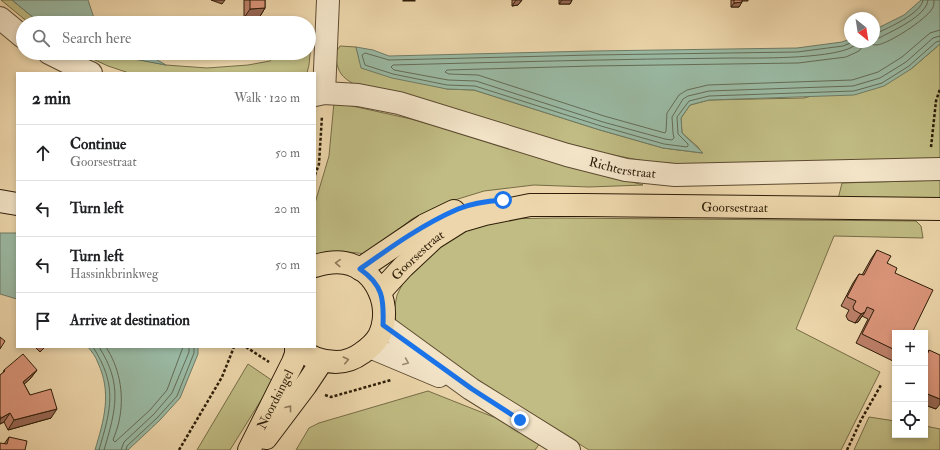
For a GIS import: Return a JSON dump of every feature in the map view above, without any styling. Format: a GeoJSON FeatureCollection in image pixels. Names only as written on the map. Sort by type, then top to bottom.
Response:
{"type":"FeatureCollection","features":[{"type":"Feature","properties":{"kind":"main road","name":"Goorsestraat"},"geometry":{"type":"LineString","coordinates":[[360,269],[425,225],[459,208],[485,202],[503,200],[530,205],[940,209]]}},
{"type":"Feature","properties":{"kind":"main road","name":"Goorsestraat"},"geometry":{"type":"LineString","coordinates":[[380,292],[403,267],[434,238],[461,221],[485,214],[530,205]]}},
{"type":"Feature","properties":{"kind":"main road"},"geometry":{"type":"LineString","coordinates":[[297,348],[308,356],[322,361],[343,362],[355,358],[370,347],[378,337],[383,325],[384,305],[375,282],[360,269],[346,263],[329,262],[316,266]]}},
{"type":"Feature","properties":{"kind":"main road","name":"Noordsingel"},"geometry":{"type":"LineString","coordinates":[[249,450],[293,362],[296,354],[296,348]]}},
{"type":"Feature","properties":{"kind":"main road","name":"Noordsingel"},"geometry":{"type":"LineString","coordinates":[[256,450],[306,385],[322,361]]}},
{"type":"Feature","properties":{"kind":"street"},"geometry":{"type":"LineString","coordinates":[[319,94],[328,0]]}},
{"type":"Feature","properties":{"kind":"street"},"geometry":{"type":"LineString","coordinates":[[0,18],[16,31]]}},
{"type":"Feature","properties":{"kind":"street"},"geometry":{"type":"LineString","coordinates":[[62,60],[88,72]]}},
{"type":"Feature","properties":{"kind":"street","name":"Richterstraat"},"geometry":{"type":"LineString","coordinates":[[319,94],[358,95],[399,103],[567,155],[626,170],[675,175],[940,169]]}},
{"type":"Feature","properties":{"kind":"street"},"geometry":{"type":"LineString","coordinates":[[0,196],[16,194]]}},
{"type":"Feature","properties":{"kind":"street"},"geometry":{"type":"LineString","coordinates":[[0,201],[16,204]]}},
{"type":"Feature","properties":{"kind":"street"},"geometry":{"type":"LineString","coordinates":[[383,325],[472,389],[569,450]]}},
{"type":"Feature","properties":{"kind":"street"},"geometry":{"type":"LineString","coordinates":[[370,347],[472,389]]}},
{"type":"Feature","properties":{"kind":"path"},"geometry":{"type":"LineString","coordinates":[[316,172],[319,164],[319,94]]}},
{"type":"Feature","properties":{"kind":"path"},"geometry":{"type":"LineString","coordinates":[[179,450],[222,377],[234,348]]}},
{"type":"Feature","properties":{"kind":"path"},"geometry":{"type":"LineString","coordinates":[[248,348],[287,373]]}},
{"type":"Feature","properties":{"kind":"path"},"geometry":{"type":"LineString","coordinates":[[306,385],[331,397],[398,378]]}},
{"type":"Feature","properties":{"kind":"path"},"geometry":{"type":"LineString","coordinates":[[847,450],[861,420],[881,385]]}},
{"type":"Feature","properties":{"kind":"shaded area"},"geometry":{"type":"Polygon","coordinates":[[[1,0],[12,0],[31,16],[20,16],[1,0]]]}},
{"type":"Feature","properties":{"kind":"shaded area"},"geometry":{"type":"Polygon","coordinates":[[[940,44],[940,161],[717,166],[649,162],[603,153],[362,89],[342,75],[338,67],[335,53],[340,46],[356,47],[362,68],[447,89],[474,90],[600,130],[663,148],[702,153],[698,147],[682,133],[681,118],[690,105],[709,100],[804,98],[911,69],[940,44]]]}},
{"type":"Feature","properties":{"kind":"shaded area"},"geometry":{"type":"Polygon","coordinates":[[[95,60],[141,60],[166,65],[207,68],[248,65],[270,61],[310,60],[307,72],[126,72],[95,60]]]}},
{"type":"Feature","properties":{"kind":"shaded area"},"geometry":{"type":"Polygon","coordinates":[[[334,102],[411,119],[643,185],[589,187],[534,185],[484,191],[445,203],[412,219],[366,254],[333,252],[316,258],[316,200],[329,156],[334,102]]]}},
{"type":"Feature","properties":{"kind":"shaded area"},"geometry":{"type":"Polygon","coordinates":[[[940,180],[940,199],[838,199],[842,183],[940,180]]]}},
{"type":"Feature","properties":{"kind":"shaded area"},"geometry":{"type":"Polygon","coordinates":[[[557,218],[916,221],[921,226],[923,238],[834,236],[796,329],[880,372],[841,450],[589,450],[406,336],[393,316],[397,295],[402,285],[413,272],[457,231],[496,219],[557,218]]]}},
{"type":"Feature","properties":{"kind":"shaded area"},"geometry":{"type":"Polygon","coordinates":[[[248,364],[273,381],[230,450],[197,450],[248,364]]]}},
{"type":"Feature","properties":{"kind":"shaded area"},"geometry":{"type":"Polygon","coordinates":[[[428,391],[491,416],[524,427],[543,439],[535,450],[296,450],[309,428],[319,423],[428,391]]]}},
{"type":"Feature","properties":{"kind":"shaded area"},"geometry":{"type":"Polygon","coordinates":[[[869,417],[892,421],[892,438],[928,438],[928,427],[940,429],[940,450],[854,450],[869,417]]]}},
{"type":"Feature","properties":{"kind":"water"},"geometry":{"type":"Polygon","coordinates":[[[12,0],[88,0],[93,16],[31,16],[12,0]]]}},
{"type":"Feature","properties":{"kind":"water"},"geometry":{"type":"Polygon","coordinates":[[[921,0],[940,0],[940,44],[911,69],[884,86],[854,95],[709,100],[690,105],[681,118],[682,133],[703,153],[663,148],[600,130],[474,90],[447,89],[392,78],[361,68],[356,47],[373,50],[389,56],[797,48],[844,41],[844,48],[880,48],[880,27],[904,15],[921,0]]]}},
{"type":"Feature","properties":{"kind":"water"},"geometry":{"type":"Polygon","coordinates":[[[139,60],[157,60],[166,65],[139,60]]]}},
{"type":"Feature","properties":{"kind":"water"},"geometry":{"type":"Polygon","coordinates":[[[0,233],[16,233],[16,299],[0,294],[0,233]]]}},
{"type":"Feature","properties":{"kind":"water"},"geometry":{"type":"Polygon","coordinates":[[[89,348],[198,348],[198,354],[180,398],[160,420],[128,450],[95,450],[104,417],[106,396],[102,374],[89,348]]]}},
{"type":"Feature","properties":{"kind":"building"},"geometry":{"type":"Polygon","coordinates":[[[250,0],[265,0],[265,8],[250,9],[250,0]]]}},
{"type":"Feature","properties":{"kind":"building"},"geometry":{"type":"Polygon","coordinates":[[[734,0],[742,0],[742,2],[734,3],[734,0]]]}},
{"type":"Feature","properties":{"kind":"building"},"geometry":{"type":"Polygon","coordinates":[[[877,250],[891,256],[887,263],[897,268],[895,273],[933,290],[913,330],[892,330],[892,349],[862,334],[874,310],[867,307],[865,312],[861,314],[854,310],[853,307],[856,301],[847,297],[859,274],[864,275],[877,250]]]}},
{"type":"Feature","properties":{"kind":"building"},"geometry":{"type":"Polygon","coordinates":[[[0,337],[5,341],[0,349],[0,337]]]}},
{"type":"Feature","properties":{"kind":"building"},"geometry":{"type":"Polygon","coordinates":[[[929,350],[940,355],[940,399],[928,394],[929,350]]]}},
{"type":"Feature","properties":{"kind":"building"},"geometry":{"type":"Polygon","coordinates":[[[23,354],[37,370],[23,382],[30,395],[51,389],[57,409],[14,420],[10,413],[1,418],[0,375],[23,354]]]}},
{"type":"Feature","properties":{"kind":"building"},"geometry":{"type":"Polygon","coordinates":[[[9,437],[27,441],[25,450],[0,450],[0,443],[7,444],[9,437]]]}},
{"type":"Feature","properties":{"kind":"route"},"geometry":{"type":"LineString","coordinates":[[503,200],[485,202],[459,208],[425,225],[360,269],[375,282],[380,292],[384,305],[383,325],[472,389],[520,420]]}}]}
